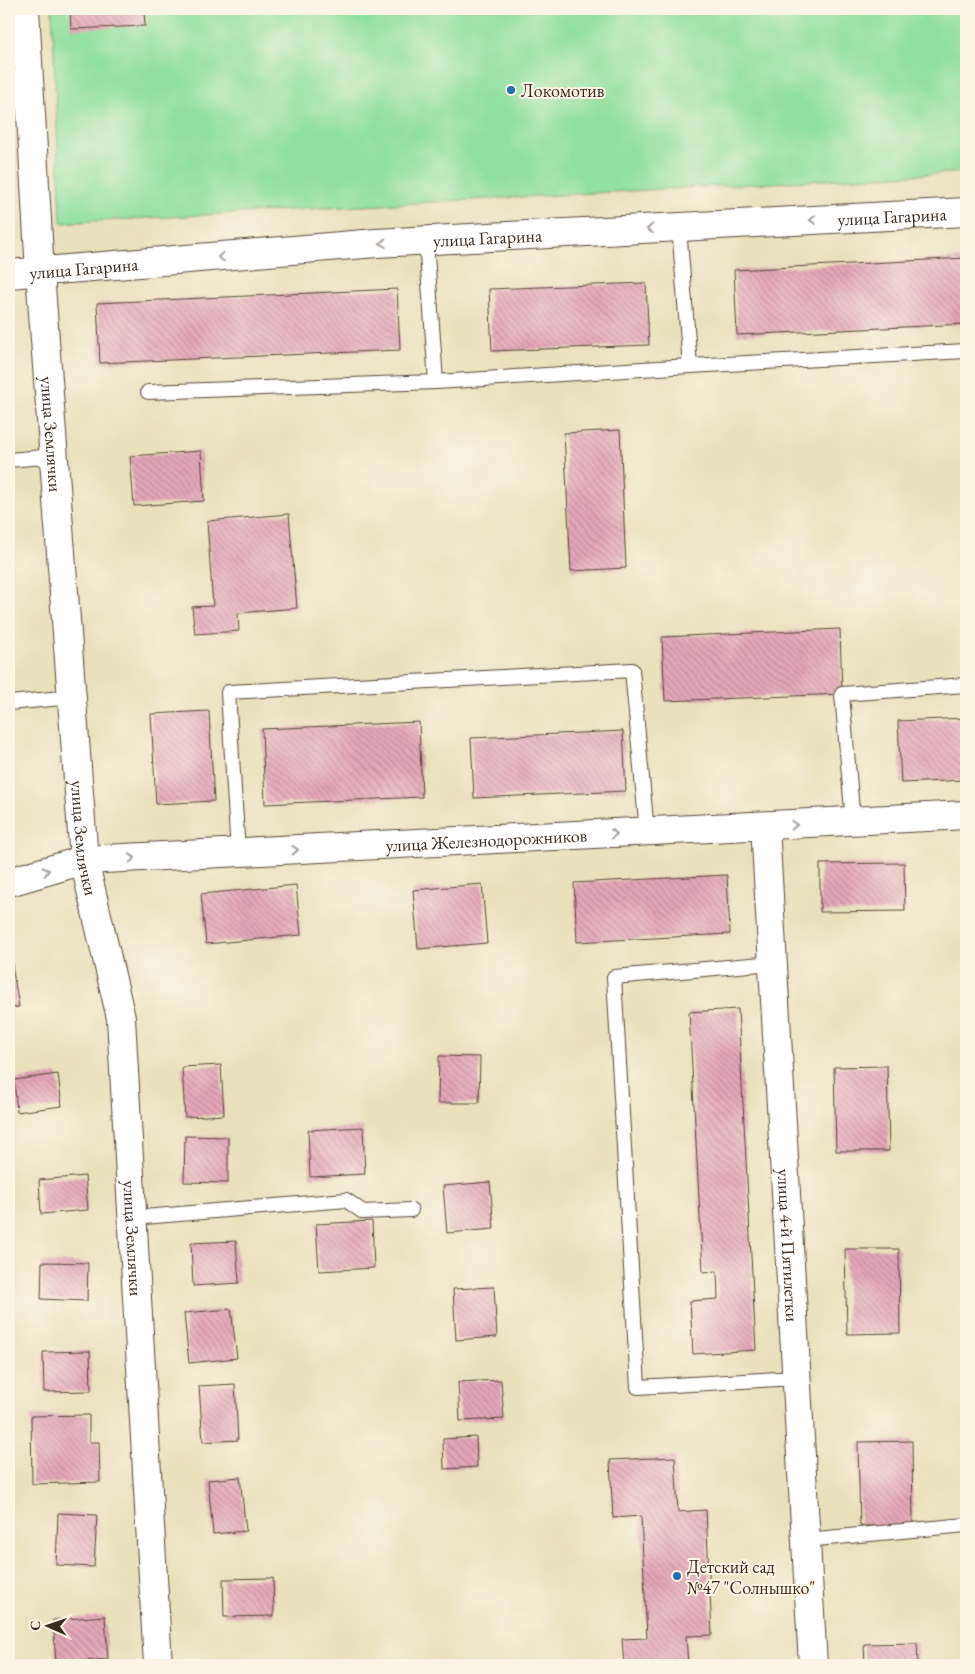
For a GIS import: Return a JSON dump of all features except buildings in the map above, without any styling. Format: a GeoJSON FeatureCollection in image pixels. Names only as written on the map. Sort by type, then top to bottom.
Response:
{"type":"FeatureCollection","features":[{"type":"Feature","properties":{"kind":"street","name":"улица Землячки"},"geometry":{"type":"LineString","coordinates":[[25,9],[19,78],[40,272],[84,860],[121,1018],[158,1665]]}},
{"type":"Feature","properties":{"kind":"street","name":"улица Гагарина"},"geometry":{"type":"LineString","coordinates":[[9,274],[376,243],[966,212]]}},
{"type":"Feature","properties":{"kind":"street","name":"улица Железнодорожников"},"geometry":{"type":"LineString","coordinates":[[9,882],[84,860],[966,816]]}},
{"type":"Feature","properties":{"kind":"street","name":"улица 4-й Пятилетки"},"geometry":{"type":"LineString","coordinates":[[765,826],[813,1665]]}},
{"type":"Feature","properties":{"kind":"lane"},"geometry":{"type":"LineString","coordinates":[[680,227],[690,366]]}},
{"type":"Feature","properties":{"kind":"lane"},"geometry":{"type":"LineString","coordinates":[[426,240],[436,382]]}},
{"type":"Feature","properties":{"kind":"lane"},"geometry":{"type":"LineString","coordinates":[[148,392],[436,382],[966,351]]}},
{"type":"Feature","properties":{"kind":"lane"},"geometry":{"type":"LineString","coordinates":[[9,460],[54,456]]}},
{"type":"Feature","properties":{"kind":"lane"},"geometry":{"type":"LineString","coordinates":[[238,853],[228,692],[632,670],[646,832]]}},
{"type":"Feature","properties":{"kind":"lane"},"geometry":{"type":"LineString","coordinates":[[852,822],[842,694],[966,685]]}},
{"type":"Feature","properties":{"kind":"lane"},"geometry":{"type":"LineString","coordinates":[[9,703],[72,698]]}},
{"type":"Feature","properties":{"kind":"lane"},"geometry":{"type":"LineString","coordinates":[[772,963],[614,977],[638,1387],[796,1378]]}},
{"type":"Feature","properties":{"kind":"lane"},"geometry":{"type":"LineString","coordinates":[[132,1218],[346,1200],[363,1212],[411,1210]]}},
{"type":"Feature","properties":{"kind":"lane"},"geometry":{"type":"LineString","coordinates":[[806,1540],[966,1525]]}},
{"type":"Feature","properties":{"kind":"green space","name":"Локомотив"},"geometry":{"type":"Polygon","coordinates":[[[52,9],[966,9],[966,172],[61,223],[52,9]]]}},
{"type":"Feature","properties":{"kind":"place","name":"Локомотив"},"geometry":{"type":"Point","coordinates":[511,90]}},
{"type":"Feature","properties":{"kind":"place","name":"Детский сад №47 \"Солнышко\""},"geometry":{"type":"Point","coordinates":[677,1576]}}]}
